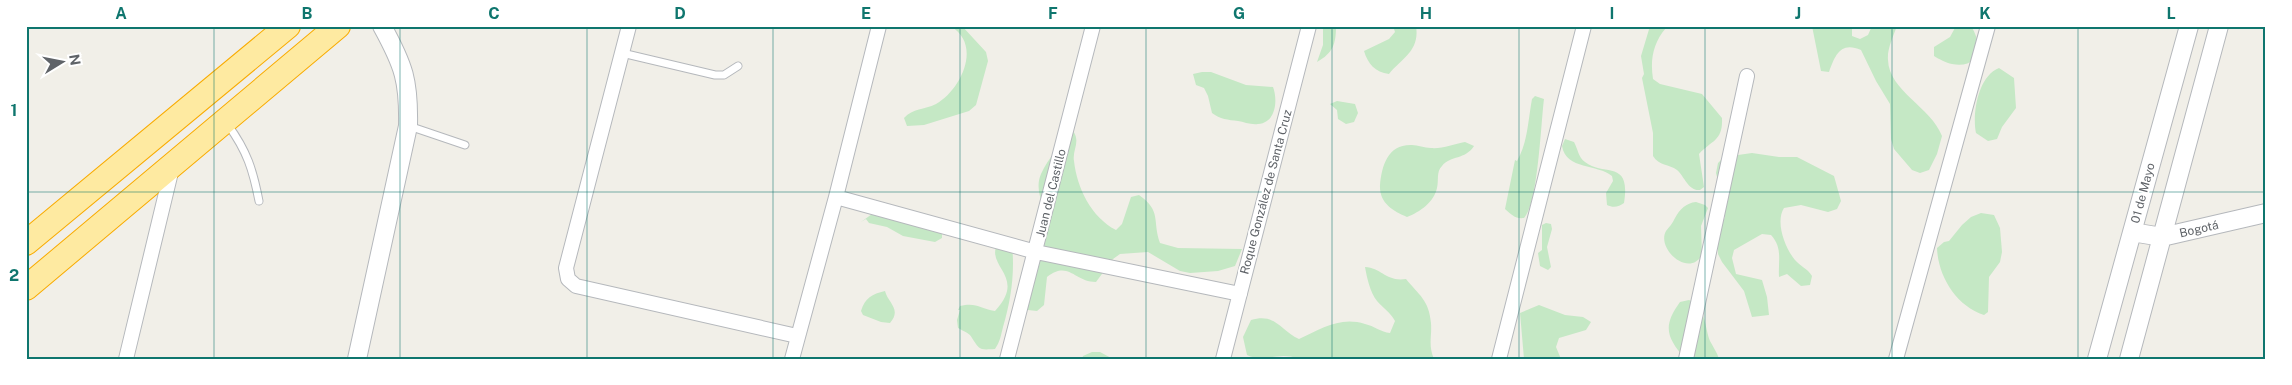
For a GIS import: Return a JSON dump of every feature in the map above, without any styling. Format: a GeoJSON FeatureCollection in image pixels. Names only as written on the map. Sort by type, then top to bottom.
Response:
{"type":"FeatureCollection","features":[{"type":"Feature","properties":{"kind":"highway"},"geometry":{"type":"LineString","coordinates":[[26,243],[288,26]]}},
{"type":"Feature","properties":{"kind":"highway"},"geometry":{"type":"LineString","coordinates":[[26,288],[338,26]]}},
{"type":"Feature","properties":{"kind":"street"},"geometry":{"type":"LineString","coordinates":[[357,359],[408,126],[409,92],[400,59],[382,26]]}},
{"type":"Feature","properties":{"kind":"street"},"geometry":{"type":"LineString","coordinates":[[629,26],[566,268],[568,279],[576,286],[797,336]]}},
{"type":"Feature","properties":{"kind":"street"},"geometry":{"type":"LineString","coordinates":[[792,359],[836,198],[879,26]]}},
{"type":"Feature","properties":{"kind":"street","name":"Juan del Castillo"},"geometry":{"type":"LineString","coordinates":[[1007,359],[1093,26]]}},
{"type":"Feature","properties":{"kind":"street","name":"Roque González de Santa Cruz"},"geometry":{"type":"LineString","coordinates":[[1223,359],[1310,26]]}},
{"type":"Feature","properties":{"kind":"street"},"geometry":{"type":"LineString","coordinates":[[1500,359],[1584,26]]}},
{"type":"Feature","properties":{"kind":"street"},"geometry":{"type":"LineString","coordinates":[[1896,359],[1988,26]]}},
{"type":"Feature","properties":{"kind":"street","name":"01 de Mayo"},"geometry":{"type":"LineString","coordinates":[[2096,359],[2189,26]]}},
{"type":"Feature","properties":{"kind":"street"},"geometry":{"type":"LineString","coordinates":[[2129,359],[2219,26]]}},
{"type":"Feature","properties":{"kind":"street"},"geometry":{"type":"LineString","coordinates":[[1686,359],[1747,76]]}},
{"type":"Feature","properties":{"kind":"street"},"geometry":{"type":"LineString","coordinates":[[126,359],[173,163]]}},
{"type":"Feature","properties":{"kind":"street"},"geometry":{"type":"LineString","coordinates":[[836,198],[1036,252],[1240,294]]}},
{"type":"Feature","properties":{"kind":"street","name":"Bogotá"},"geometry":{"type":"LineString","coordinates":[[2132,232],[2162,237],[2266,213]]}},
{"type":"Feature","properties":{"kind":"lane"},"geometry":{"type":"LineString","coordinates":[[622,53],[715,75],[724,75],[738,66]]}},
{"type":"Feature","properties":{"kind":"lane"},"geometry":{"type":"LineString","coordinates":[[225,120],[247,154],[254,174],[259,201]]}},
{"type":"Feature","properties":{"kind":"lane"},"geometry":{"type":"LineString","coordinates":[[408,126],[465,145]]}},
{"type":"Feature","properties":{"kind":"green space"},"geometry":{"type":"Polygon","coordinates":[[[950,26],[962,26],[986,52],[988,61],[976,105],[969,111],[924,125],[907,126],[904,118],[907,115],[936,104],[945,97],[960,78],[967,55],[965,44],[960,34],[950,26]]]}},
{"type":"Feature","properties":{"kind":"green space"},"geometry":{"type":"Polygon","coordinates":[[[1323,26],[1336,26],[1335,38],[1327,55],[1317,62],[1323,45],[1323,26]]]}},
{"type":"Feature","properties":{"kind":"green space"},"geometry":{"type":"Polygon","coordinates":[[[1393,26],[1416,26],[1417,35],[1413,48],[1389,74],[1373,67],[1364,51],[1389,39],[1395,32],[1393,26]]]}},
{"type":"Feature","properties":{"kind":"green space"},"geometry":{"type":"Polygon","coordinates":[[[1650,26],[1681,26],[1666,28],[1658,40],[1652,58],[1653,79],[1660,84],[1702,94],[1722,118],[1719,136],[1699,154],[1704,187],[1700,190],[1692,188],[1677,170],[1658,162],[1653,156],[1653,133],[1642,78],[1644,74],[1641,56],[1650,26]]]}},
{"type":"Feature","properties":{"kind":"green space"},"geometry":{"type":"Polygon","coordinates":[[[1812,26],[1852,26],[1852,36],[1860,39],[1868,35],[1872,26],[1897,26],[1888,52],[1890,71],[1895,81],[1937,126],[1942,136],[1937,154],[1929,170],[1920,173],[1912,170],[1894,149],[1891,139],[1890,104],[1861,50],[1848,47],[1843,49],[1836,56],[1829,72],[1821,71],[1812,26]]]}},
{"type":"Feature","properties":{"kind":"green space"},"geometry":{"type":"Polygon","coordinates":[[[1956,26],[1971,26],[1978,48],[1973,59],[1961,65],[1947,63],[1934,56],[1934,47],[1950,37],[1956,26]]]}},
{"type":"Feature","properties":{"kind":"green space"},"geometry":{"type":"Polygon","coordinates":[[[1999,68],[2014,78],[2016,108],[2002,127],[1997,139],[1988,141],[1976,133],[1976,106],[1981,87],[1992,72],[1999,68]]]}},
{"type":"Feature","properties":{"kind":"green space"},"geometry":{"type":"Polygon","coordinates":[[[1211,72],[1246,85],[1273,87],[1275,104],[1269,120],[1264,123],[1250,124],[1227,120],[1212,113],[1208,96],[1204,88],[1196,85],[1193,74],[1211,72]]]}},
{"type":"Feature","properties":{"kind":"green space"},"geometry":{"type":"Polygon","coordinates":[[[1535,96],[1544,99],[1536,181],[1529,210],[1524,218],[1518,218],[1505,209],[1515,160],[1517,161],[1521,154],[1532,99],[1535,96]]]}},
{"type":"Feature","properties":{"kind":"green space"},"geometry":{"type":"Polygon","coordinates":[[[1337,101],[1355,104],[1358,113],[1354,122],[1346,124],[1338,119],[1337,110],[1330,104],[1337,101]]]}},
{"type":"Feature","properties":{"kind":"green space"},"geometry":{"type":"Polygon","coordinates":[[[1073,131],[1076,139],[1074,157],[1078,181],[1087,201],[1099,218],[1116,230],[1122,224],[1131,197],[1139,195],[1154,211],[1160,243],[1178,248],[1242,249],[1235,266],[1218,271],[1190,273],[1180,271],[1148,252],[1120,254],[1113,259],[1096,282],[1082,279],[1066,271],[1055,272],[1047,277],[1044,305],[1037,311],[1028,310],[1026,291],[1028,280],[1048,224],[1039,189],[1041,174],[1047,162],[1073,131]]]}},
{"type":"Feature","properties":{"kind":"green space"},"geometry":{"type":"Polygon","coordinates":[[[1565,139],[1574,142],[1579,155],[1585,162],[1620,175],[1624,180],[1624,203],[1616,207],[1607,205],[1606,193],[1613,181],[1612,176],[1606,172],[1583,166],[1570,159],[1565,154],[1562,146],[1565,139]]]}},
{"type":"Feature","properties":{"kind":"green space"},"geometry":{"type":"Polygon","coordinates":[[[1465,142],[1474,146],[1462,156],[1450,160],[1440,168],[1438,185],[1433,198],[1417,212],[1407,217],[1392,209],[1384,201],[1380,191],[1382,170],[1388,157],[1397,148],[1412,145],[1439,148],[1465,142]]]}},
{"type":"Feature","properties":{"kind":"green space"},"geometry":{"type":"Polygon","coordinates":[[[1752,153],[1779,157],[1797,157],[1834,176],[1841,201],[1837,209],[1828,212],[1801,205],[1784,208],[1781,214],[1782,235],[1795,260],[1812,276],[1810,285],[1801,286],[1787,274],[1779,277],[1779,250],[1771,235],[1762,234],[1734,250],[1732,258],[1736,274],[1762,280],[1767,297],[1769,315],[1752,317],[1744,291],[1718,254],[1717,236],[1725,217],[1725,208],[1716,173],[1718,163],[1724,157],[1752,153]]]}},
{"type":"Feature","properties":{"kind":"green space"},"geometry":{"type":"Polygon","coordinates":[[[1696,202],[1708,208],[1701,226],[1702,255],[1696,261],[1682,262],[1670,253],[1664,238],[1666,231],[1681,209],[1686,205],[1696,202]]]}},
{"type":"Feature","properties":{"kind":"green space"},"geometry":{"type":"Polygon","coordinates":[[[881,212],[942,229],[942,238],[935,242],[903,236],[887,227],[869,223],[866,219],[861,222],[872,214],[881,212]]]}},
{"type":"Feature","properties":{"kind":"green space"},"geometry":{"type":"Polygon","coordinates":[[[1981,213],[1994,215],[2000,228],[2002,252],[2000,262],[1989,277],[1988,312],[1984,315],[1965,305],[1950,289],[1941,269],[1937,248],[1944,242],[1949,241],[1971,217],[1981,213]]]}},
{"type":"Feature","properties":{"kind":"green space"},"geometry":{"type":"Polygon","coordinates":[[[1546,223],[1551,224],[1552,229],[1547,247],[1551,267],[1548,270],[1540,266],[1538,253],[1542,250],[1542,225],[1546,223]]]}},
{"type":"Feature","properties":{"kind":"green space"},"geometry":{"type":"Polygon","coordinates":[[[1012,245],[1012,286],[1001,336],[995,349],[983,349],[979,347],[970,335],[958,328],[957,320],[960,310],[958,310],[960,306],[975,305],[995,311],[1004,300],[1007,290],[1007,282],[995,254],[996,247],[1012,245]]]}},
{"type":"Feature","properties":{"kind":"green space"},"geometry":{"type":"Polygon","coordinates":[[[1365,267],[1394,279],[1406,279],[1423,298],[1430,315],[1431,345],[1434,359],[1298,359],[1285,356],[1259,358],[1247,355],[1243,337],[1251,320],[1259,318],[1272,321],[1299,339],[1331,325],[1347,322],[1365,324],[1390,333],[1395,321],[1375,297],[1369,285],[1365,267]]]}},
{"type":"Feature","properties":{"kind":"green space"},"geometry":{"type":"Polygon","coordinates":[[[885,291],[895,314],[890,323],[881,322],[863,315],[861,311],[867,300],[873,295],[885,291]]]}},
{"type":"Feature","properties":{"kind":"green space"},"geometry":{"type":"Polygon","coordinates":[[[1689,300],[1695,303],[1702,312],[1710,341],[1719,359],[1685,359],[1674,344],[1669,332],[1671,318],[1680,302],[1689,300]]]}},
{"type":"Feature","properties":{"kind":"green space"},"geometry":{"type":"Polygon","coordinates":[[[1539,305],[1565,315],[1583,317],[1591,322],[1586,330],[1559,338],[1556,347],[1561,359],[1524,359],[1520,313],[1539,305]]]}},
{"type":"Feature","properties":{"kind":"green space"},"geometry":{"type":"Polygon","coordinates":[[[1092,352],[1100,352],[1113,359],[1082,359],[1083,356],[1092,352]]]}}]}
